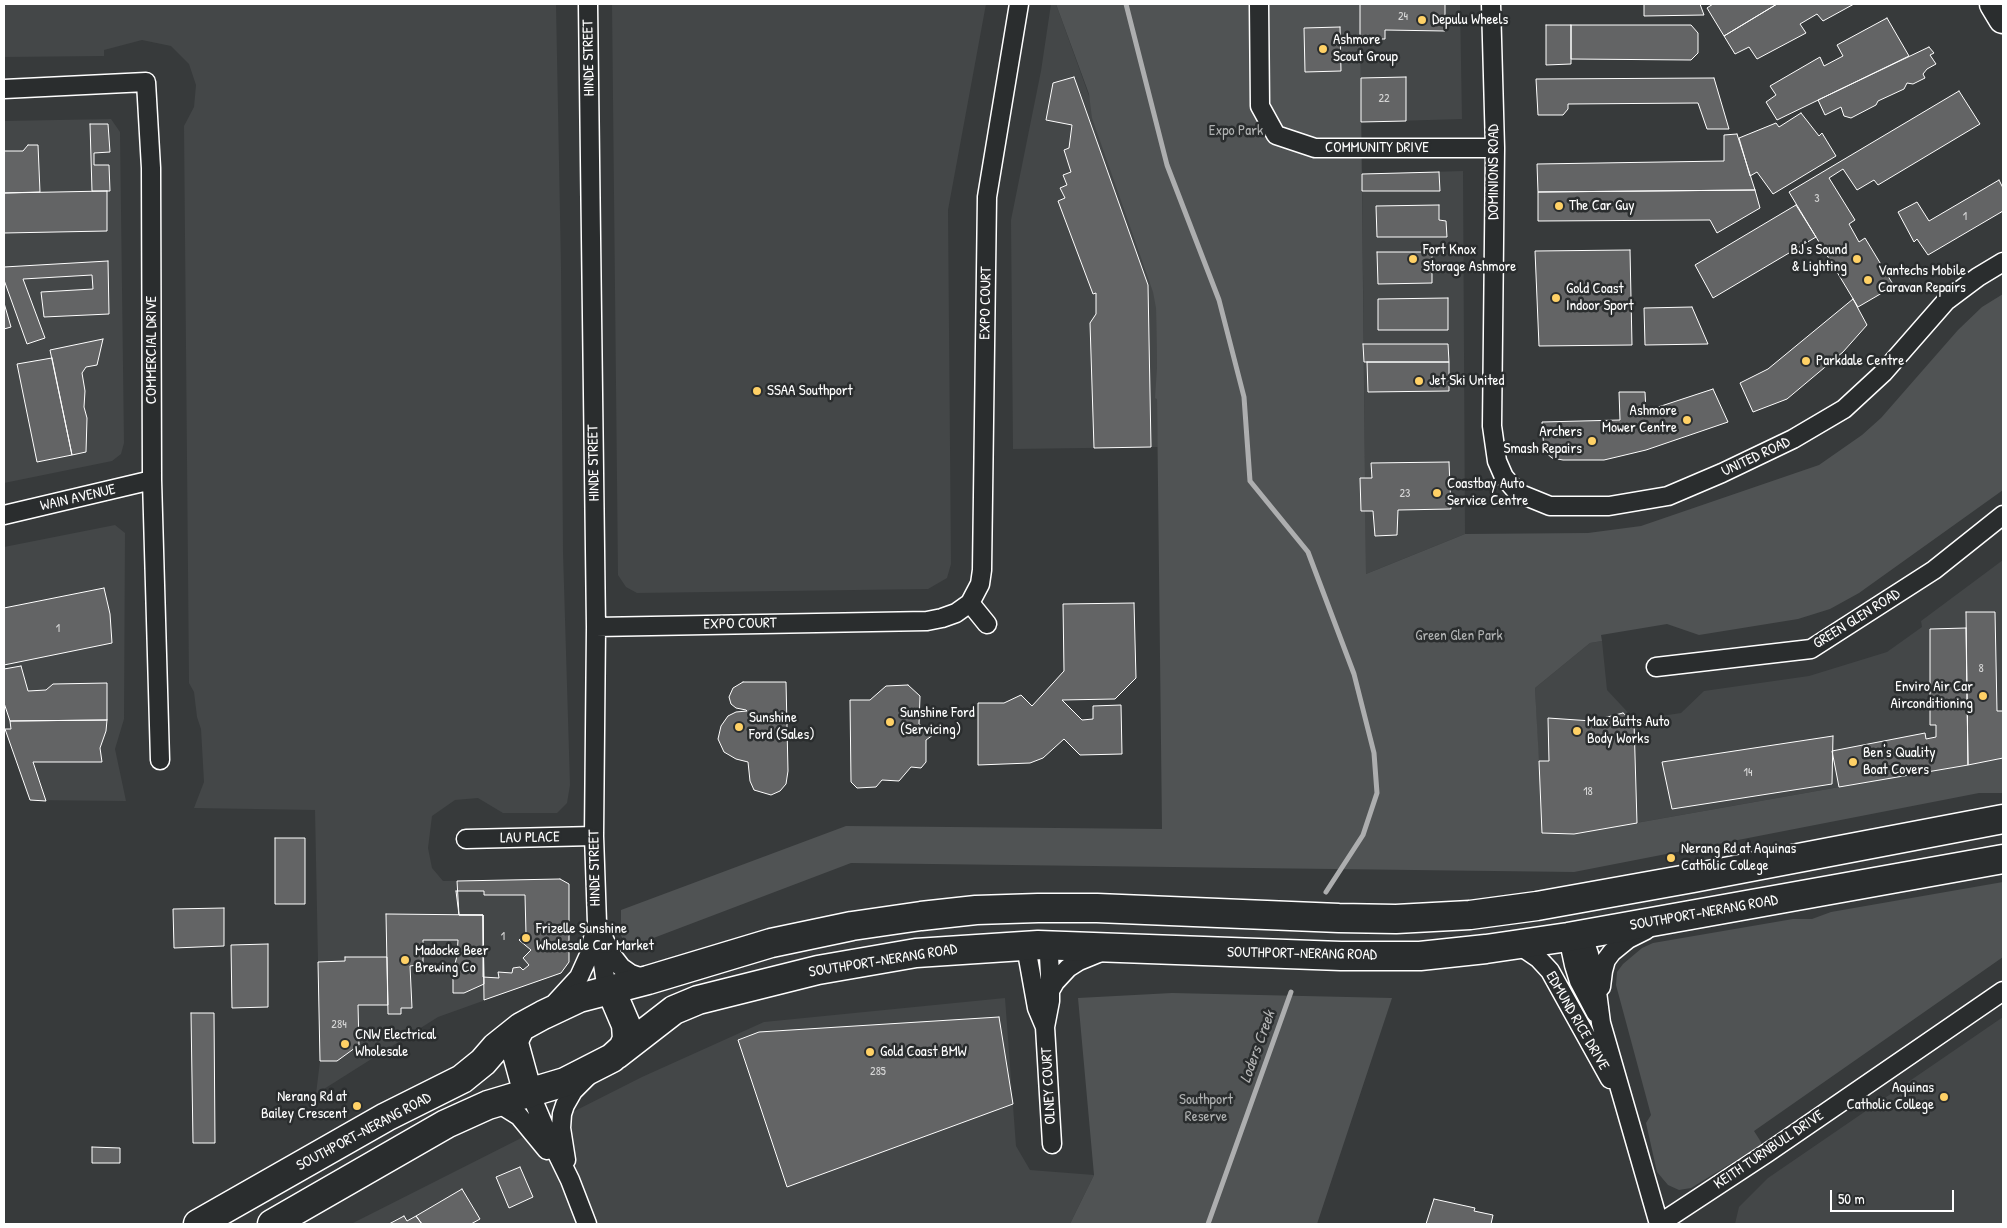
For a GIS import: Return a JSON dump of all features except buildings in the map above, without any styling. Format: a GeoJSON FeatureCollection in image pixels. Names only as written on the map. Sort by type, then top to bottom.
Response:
{"type":"FeatureCollection","features":[{"type":"Feature","properties":{"kind":"main road"},"geometry":{"type":"LineString","coordinates":[[1994,4],[2003,20]]}},
{"type":"Feature","properties":{"kind":"main road"},"geometry":{"type":"LineString","coordinates":[[607,1061],[624,1048],[627,1039],[626,1025],[609,991],[771,943],[852,926],[976,910],[1038,908],[1096,908],[1396,919],[1470,915],[1568,901],[2003,819]]}},
{"type":"Feature","properties":{"kind":"main road","name":"SOUTHPORT-NERANG ROAD"},"geometry":{"type":"LineString","coordinates":[[272,1224],[446,1124],[488,1105],[565,1082],[607,1061],[674,1010],[698,1000],[818,970],[945,950],[1038,945],[1341,956],[1420,956],[1519,945],[1575,936],[2003,859]]}},
{"type":"Feature","properties":{"kind":"main road"},"geometry":{"type":"LineString","coordinates":[[1568,901],[1575,936]]}},
{"type":"Feature","properties":{"kind":"main road"},"geometry":{"type":"LineString","coordinates":[[1038,908],[1038,945]]}},
{"type":"Feature","properties":{"kind":"main road","name":"SOUTHPORT-NERANG ROAD"},"geometry":{"type":"LineString","coordinates":[[198,1224],[386,1117],[462,1079],[483,1062],[496,1047],[532,1021],[579,998],[609,991]]}},
{"type":"Feature","properties":{"kind":"main road"},"geometry":{"type":"LineString","coordinates":[[529,1093],[514,1043],[516,1036],[532,1021]]}},
{"type":"Feature","properties":{"kind":"street","name":"HINDE STREET"},"geometry":{"type":"LineString","coordinates":[[588,4],[596,627],[594,836],[597,923],[609,991]]}},
{"type":"Feature","properties":{"kind":"street","name":"EXPO COURT"},"geometry":{"type":"LineString","coordinates":[[596,627],[927,621],[956,613],[970,603],[980,584],[982,570],[988,197],[1019,4]]}},
{"type":"Feature","properties":{"kind":"street","name":"COMMUNITY DRIVE"},"geometry":{"type":"LineString","coordinates":[[1259,4],[1260,106],[1276,135],[1315,148],[1495,148]]}},
{"type":"Feature","properties":{"kind":"street","name":"DOMINIONS ROAD"},"geometry":{"type":"LineString","coordinates":[[1491,4],[1495,148],[1492,426],[1497,461]]}},
{"type":"Feature","properties":{"kind":"street","name":"COMMERCIAL DRIVE"},"geometry":{"type":"LineString","coordinates":[[4,89],[146,82],[151,168],[152,480],[160,760]]}},
{"type":"Feature","properties":{"kind":"street","name":"UNITED ROAD"},"geometry":{"type":"LineString","coordinates":[[1497,461],[1504,478],[1518,493],[1550,506],[1609,506],[1668,496],[1793,439],[1844,409],[1883,373],[1940,307],[1978,277],[2003,262]]}},
{"type":"Feature","properties":{"kind":"street","name":"UNITED ROAD"},"geometry":{"type":"LineString","coordinates":[[1978,277],[2003,268]]}},
{"type":"Feature","properties":{"kind":"street","name":"WAIN AVENUE"},"geometry":{"type":"LineString","coordinates":[[4,515],[152,480]]}},
{"type":"Feature","properties":{"kind":"street","name":"GREEN GLEN ROAD"},"geometry":{"type":"LineString","coordinates":[[1656,667],[1811,649],[1934,570],[2003,515]]}},
{"type":"Feature","properties":{"kind":"street"},"geometry":{"type":"LineString","coordinates":[[970,603],[987,624]]}},
{"type":"Feature","properties":{"kind":"street","name":"LAU PLACE"},"geometry":{"type":"LineString","coordinates":[[466,839],[594,836]]}},
{"type":"Feature","properties":{"kind":"street","name":"EDMUND RICE DRIVE"},"geometry":{"type":"LineString","coordinates":[[1600,1015],[1603,971],[1606,960],[1612,952],[1628,939],[1677,918]]}},
{"type":"Feature","properties":{"kind":"street","name":"HINDE STREET"},"geometry":{"type":"LineString","coordinates":[[597,923],[612,954],[622,967],[631,974],[648,980]]}},
{"type":"Feature","properties":{"kind":"street","name":"HINDE STREET"},"geometry":{"type":"LineString","coordinates":[[532,1021],[566,993],[579,977],[589,955],[597,923]]}},
{"type":"Feature","properties":{"kind":"street","name":"EDMUND RICE DRIVE"},"geometry":{"type":"LineString","coordinates":[[1575,936],[1574,965],[1579,981],[1600,1015],[1659,1224]]}},
{"type":"Feature","properties":{"kind":"street","name":"OLNEY COURT"},"geometry":{"type":"LineString","coordinates":[[1045,1027],[1037,1008],[1028,958],[1032,950],[1038,945],[1049,956],[1051,989],[1045,1027],[1052,1144]]}},
{"type":"Feature","properties":{"kind":"street","name":"EDMUND RICE DRIVE"},"geometry":{"type":"LineString","coordinates":[[1519,945],[1538,958],[1550,971],[1625,1106]]}},
{"type":"Feature","properties":{"kind":"street"},"geometry":{"type":"LineString","coordinates":[[1051,989],[1061,975],[1079,961],[1116,947]]}},
{"type":"Feature","properties":{"kind":"street","name":"KEITH TURNBULL DRIVE"},"geometry":{"type":"LineString","coordinates":[[1659,1224],[1767,1153],[2003,991]]}},
{"type":"Feature","properties":{"kind":"street"},"geometry":{"type":"LineString","coordinates":[[570,1180],[561,1128],[565,1104],[573,1091],[607,1061]]}},
{"type":"Feature","properties":{"kind":"street"},"geometry":{"type":"LineString","coordinates":[[529,1093],[570,1180],[587,1224]]}},
{"type":"Feature","properties":{"kind":"street"},"geometry":{"type":"LineString","coordinates":[[488,1105],[503,1106],[519,1116],[570,1180]]}},
{"type":"Feature","properties":{"kind":"shaded area"},"geometry":{"type":"Polygon","coordinates":[[[4,4],[556,4],[561,267],[563,552],[570,785],[567,803],[557,813],[503,813],[478,798],[455,800],[432,816],[428,848],[432,868],[443,881],[560,879],[569,884],[569,962],[561,973],[438,1017],[316,1094],[320,1061],[315,810],[194,808],[204,782],[201,729],[197,717],[194,692],[189,683],[184,126],[194,107],[196,85],[189,64],[171,46],[142,40],[104,50],[104,56],[4,57],[4,4]]]}},
{"type":"Feature","properties":{"kind":"shaded area"},"geometry":{"type":"Polygon","coordinates":[[[612,4],[986,4],[948,210],[951,564],[947,578],[928,589],[637,593],[626,587],[618,575],[612,4]]]}},
{"type":"Feature","properties":{"kind":"shaded area"},"geometry":{"type":"Polygon","coordinates":[[[1051,4],[1056,4],[1156,282],[1158,447],[1013,449],[1011,220],[1041,71],[1051,4]]]}},
{"type":"Feature","properties":{"kind":"shaded area"},"geometry":{"type":"Polygon","coordinates":[[[1360,4],[1460,4],[1462,119],[1361,122],[1360,4]]]}},
{"type":"Feature","properties":{"kind":"shaded area"},"geometry":{"type":"Polygon","coordinates":[[[111,119],[120,132],[124,443],[121,454],[112,461],[4,483],[4,121],[111,119]]]}},
{"type":"Feature","properties":{"kind":"shaded area"},"geometry":{"type":"Polygon","coordinates":[[[1463,171],[1465,534],[1366,574],[1362,174],[1463,171]]]}},
{"type":"Feature","properties":{"kind":"shaded area"},"geometry":{"type":"Polygon","coordinates":[[[115,525],[125,533],[124,719],[115,749],[126,801],[30,800],[4,724],[4,547],[115,525]]]}},
{"type":"Feature","properties":{"kind":"shaded area"},"geometry":{"type":"Polygon","coordinates":[[[2003,560],[2003,758],[1574,834],[1542,833],[1535,688],[1590,643],[1602,641],[1607,690],[1635,720],[1681,713],[1704,691],[1809,676],[1887,652],[1922,627],[1921,621],[2003,560]]]}},
{"type":"Feature","properties":{"kind":"shaded area"},"geometry":{"type":"Polygon","coordinates":[[[1005,998],[1016,1146],[1030,1170],[1094,1175],[1070,1224],[351,1224],[642,1077],[764,1022],[1005,998]]]}},
{"type":"Feature","properties":{"kind":"shaded area","name":"Aquinas Catholic College"},"geometry":{"type":"Polygon","coordinates":[[[2003,1017],[2003,1224],[1735,1224],[1739,1207],[1768,1178],[2003,1017]]]}},
{"type":"Feature","properties":{"kind":"green space","name":"Expo Park"},"geometry":{"type":"Polygon","coordinates":[[[1056,4],[1360,4],[1366,574],[1465,534],[1588,533],[1641,526],[1819,465],[1862,435],[1881,418],[1958,330],[1982,307],[2003,294],[2003,490],[1859,593],[1830,609],[1798,619],[1699,635],[1667,624],[1601,635],[1602,641],[1590,643],[1535,688],[1543,833],[1574,834],[2003,758],[2003,793],[1979,793],[1574,872],[851,863],[635,945],[629,945],[623,941],[621,935],[621,910],[846,826],[1162,829],[1157,399],[1155,398],[1157,368],[1156,308],[1153,292],[1092,118],[1089,94],[1056,4]]]}},
{"type":"Feature","properties":{"kind":"green space"},"geometry":{"type":"Polygon","coordinates":[[[2003,882],[2003,957],[1754,1131],[1761,1145],[1691,1188],[1679,1190],[1668,1185],[1657,1172],[1646,1123],[1651,1115],[1616,985],[1617,972],[1623,964],[1642,948],[1653,943],[1793,919],[1812,919],[1831,912],[2003,882]]]}},
{"type":"Feature","properties":{"kind":"green space","name":"Southport Reserve"},"geometry":{"type":"Polygon","coordinates":[[[1172,993],[1392,998],[1317,1224],[1070,1224],[1094,1175],[1078,998],[1172,993]]]}},
{"type":"Feature","properties":{"kind":"waterway"},"geometry":{"type":"LineString","coordinates":[[1126,4],[1167,165],[1219,300],[1244,397],[1250,481],[1308,552],[1354,674],[1374,753],[1377,793],[1363,835],[1326,892]]}},
{"type":"Feature","properties":{"kind":"waterway","name":"Loders Creek"},"geometry":{"type":"LineString","coordinates":[[1208,1224],[1291,992]]}},
{"type":"Feature","properties":{"kind":"place","name":"Depulu Wheels"},"geometry":{"type":"Point","coordinates":[1422,20]}},
{"type":"Feature","properties":{"kind":"place","name":"Ashmore Scout Group"},"geometry":{"type":"Point","coordinates":[1323,49]}},
{"type":"Feature","properties":{"kind":"place","name":"The Car Guy"},"geometry":{"type":"Point","coordinates":[1559,206]}},
{"type":"Feature","properties":{"kind":"place","name":"Fort Knox Storage Ashmore"},"geometry":{"type":"Point","coordinates":[1413,259]}},
{"type":"Feature","properties":{"kind":"place","name":"BJ's Sound & Lighting"},"geometry":{"type":"Point","coordinates":[1857,259]}},
{"type":"Feature","properties":{"kind":"place","name":"Vantechs Mobile Caravan Repairs"},"geometry":{"type":"Point","coordinates":[1868,280]}},
{"type":"Feature","properties":{"kind":"place","name":"Gold Coast Indoor Sport"},"geometry":{"type":"Point","coordinates":[1556,298]}},
{"type":"Feature","properties":{"kind":"place","name":"Parkdale Centre"},"geometry":{"type":"Point","coordinates":[1806,361]}},
{"type":"Feature","properties":{"kind":"place","name":"Jet Ski United"},"geometry":{"type":"Point","coordinates":[1419,381]}},
{"type":"Feature","properties":{"kind":"place","name":"SSAA Southport"},"geometry":{"type":"Point","coordinates":[757,391]}},
{"type":"Feature","properties":{"kind":"place","name":"Ashmore Mower Centre"},"geometry":{"type":"Point","coordinates":[1687,420]}},
{"type":"Feature","properties":{"kind":"place","name":"Archers Smash Repairs"},"geometry":{"type":"Point","coordinates":[1592,441]}},
{"type":"Feature","properties":{"kind":"place","name":"Coastbay Auto Service Centre"},"geometry":{"type":"Point","coordinates":[1437,493]}},
{"type":"Feature","properties":{"kind":"place","name":"Enviro Air Car Airconditioning"},"geometry":{"type":"Point","coordinates":[1983,696]}},
{"type":"Feature","properties":{"kind":"place","name":"Sunshine Ford (Servicing)"},"geometry":{"type":"Point","coordinates":[890,722]}},
{"type":"Feature","properties":{"kind":"place","name":"Sunshine Ford (Sales)"},"geometry":{"type":"Point","coordinates":[739,727]}},
{"type":"Feature","properties":{"kind":"place","name":"Max Butts Auto Body Works"},"geometry":{"type":"Point","coordinates":[1577,731]}},
{"type":"Feature","properties":{"kind":"place","name":"Ben's Quality Boat Covers"},"geometry":{"type":"Point","coordinates":[1853,762]}},
{"type":"Feature","properties":{"kind":"place","name":"Nerang Rd at Aquinas Catholic College"},"geometry":{"type":"Point","coordinates":[1671,858]}},
{"type":"Feature","properties":{"kind":"place","name":"Frizelle Sunshine Wholesale Car Market"},"geometry":{"type":"Point","coordinates":[526,938]}},
{"type":"Feature","properties":{"kind":"place","name":"Madocke Beer Brewing Co"},"geometry":{"type":"Point","coordinates":[405,960]}},
{"type":"Feature","properties":{"kind":"place","name":"CNW Electrical Wholesale"},"geometry":{"type":"Point","coordinates":[345,1044]}},
{"type":"Feature","properties":{"kind":"place","name":"Gold Coast BMW"},"geometry":{"type":"Point","coordinates":[870,1052]}},
{"type":"Feature","properties":{"kind":"place","name":"Aquinas Catholic College"},"geometry":{"type":"Point","coordinates":[1944,1097]}},
{"type":"Feature","properties":{"kind":"place","name":"Nerang Rd at Bailey Crescent"},"geometry":{"type":"Point","coordinates":[357,1106]}},
{"type":"Feature","properties":{"kind":"park label","name":"Green Glen Park"},"geometry":{"type":"Point","coordinates":[1459,636]}}]}
